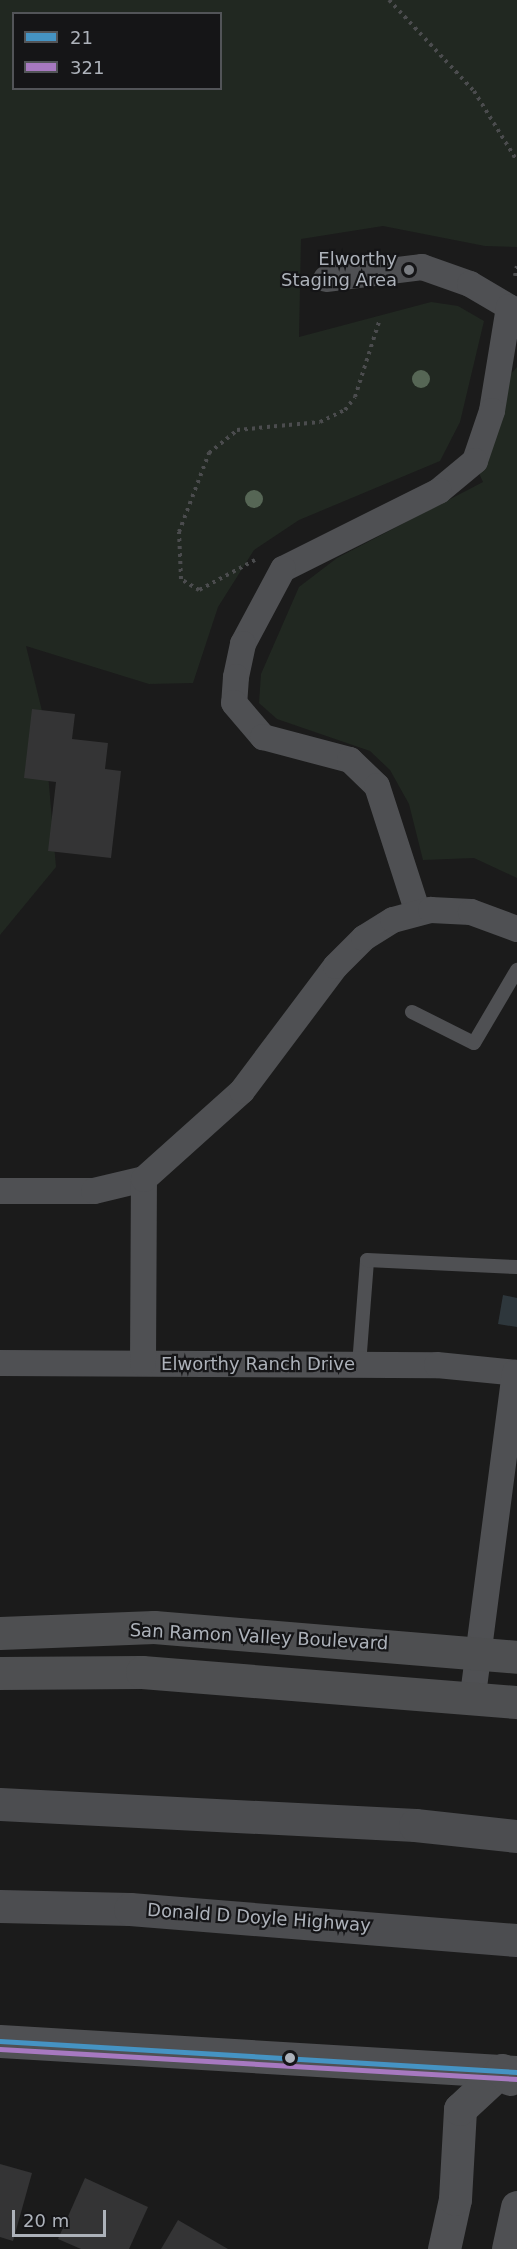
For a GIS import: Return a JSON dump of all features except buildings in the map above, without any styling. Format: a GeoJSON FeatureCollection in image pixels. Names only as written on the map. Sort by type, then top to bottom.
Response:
{"type":"FeatureCollection","features":[{"type":"Feature","properties":{"kind":"highway"},"geometry":{"type":"LineString","coordinates":[[0,1804],[404,1824],[517,1836]]}},
{"type":"Feature","properties":{"kind":"highway","name":"Donald D Doyle Highway"},"geometry":{"type":"LineString","coordinates":[[0,1906],[141,1910],[517,1940]]}},
{"type":"Feature","properties":{"kind":"main road","name":"San Ramon Valley Boulevard"},"geometry":{"type":"LineString","coordinates":[[0,1633],[154,1627],[477,1651],[517,1657]]}},
{"type":"Feature","properties":{"kind":"main road"},"geometry":{"type":"LineString","coordinates":[[0,1673],[142,1672],[473,1695],[517,1702]]}},
{"type":"Feature","properties":{"kind":"street"},"geometry":{"type":"LineString","coordinates":[[326,279],[422,267],[470,284],[509,307],[492,411],[475,461],[439,491],[283,569],[243,644],[234,703],[246,723],[275,745],[304,746],[350,760],[377,786],[418,913]]}},
{"type":"Feature","properties":{"kind":"street"},"geometry":{"type":"LineString","coordinates":[[0,1191],[94,1191],[144,1179],[242,1091],[336,966],[363,938],[393,920],[418,913],[471,912],[517,929]]}},
{"type":"Feature","properties":{"kind":"street"},"geometry":{"type":"LineString","coordinates":[[143,1363],[144,1179]]}},
{"type":"Feature","properties":{"kind":"street","name":"Elworthy Ranch Drive"},"geometry":{"type":"LineString","coordinates":[[0,1363],[359,1365],[516,1373],[477,1651],[473,1695]]}},
{"type":"Feature","properties":{"kind":"street"},"geometry":{"type":"LineString","coordinates":[[0,2041],[512,2077]]}},
{"type":"Feature","properties":{"kind":"street"},"geometry":{"type":"LineString","coordinates":[[444,2249],[455,2199],[460,2109],[512,2077]]}},
{"type":"Feature","properties":{"kind":"street"},"geometry":{"type":"LineString","coordinates":[[508,2249],[517,2207]]}},
{"type":"Feature","properties":{"kind":"lane"},"geometry":{"type":"LineString","coordinates":[[412,1012],[474,1043],[517,970]]}},
{"type":"Feature","properties":{"kind":"lane"},"geometry":{"type":"LineString","coordinates":[[359,1365],[367,1260],[517,1267]]}},
{"type":"Feature","properties":{"kind":"path"},"geometry":{"type":"LineString","coordinates":[[389,0],[474,91],[517,161]]}},
{"type":"Feature","properties":{"kind":"path"},"geometry":{"type":"LineString","coordinates":[[283,569],[267,553],[210,587],[189,586],[177,568],[186,507],[209,453],[237,430],[320,422],[345,410],[355,397],[379,322]]}},
{"type":"Feature","properties":{"kind":"shaded area"},"geometry":{"type":"Polygon","coordinates":[[[0,0],[517,0],[517,247],[485,246],[383,226],[301,239],[299,337],[431,302],[458,306],[484,321],[460,422],[440,461],[299,520],[254,550],[218,607],[193,683],[149,684],[26,646],[43,715],[56,867],[0,935],[0,0]]]}},
{"type":"Feature","properties":{"kind":"shaded area"},"geometry":{"type":"Polygon","coordinates":[[[517,367],[517,878],[474,858],[423,860],[409,804],[390,770],[370,751],[277,719],[259,703],[261,674],[299,587],[337,558],[483,482],[471,456],[483,406],[517,367]]]}},
{"type":"Feature","properties":{"kind":"shaded area"},"geometry":{"type":"Polygon","coordinates":[[[503,1295],[517,1298],[517,1327],[498,1324],[503,1295]]]}},
{"type":"Feature","properties":{"kind":"transit line","name":"21"},"geometry":{"type":"LineString","coordinates":[[0,2041],[517,2072]]}},
{"type":"Feature","properties":{"kind":"transit line","name":"321"},"geometry":{"type":"LineString","coordinates":[[0,2049],[517,2079]]}},
{"type":"Feature","properties":{"kind":"place","name":"Elworthy Staging Area"},"geometry":{"type":"Point","coordinates":[409,270]}}]}
